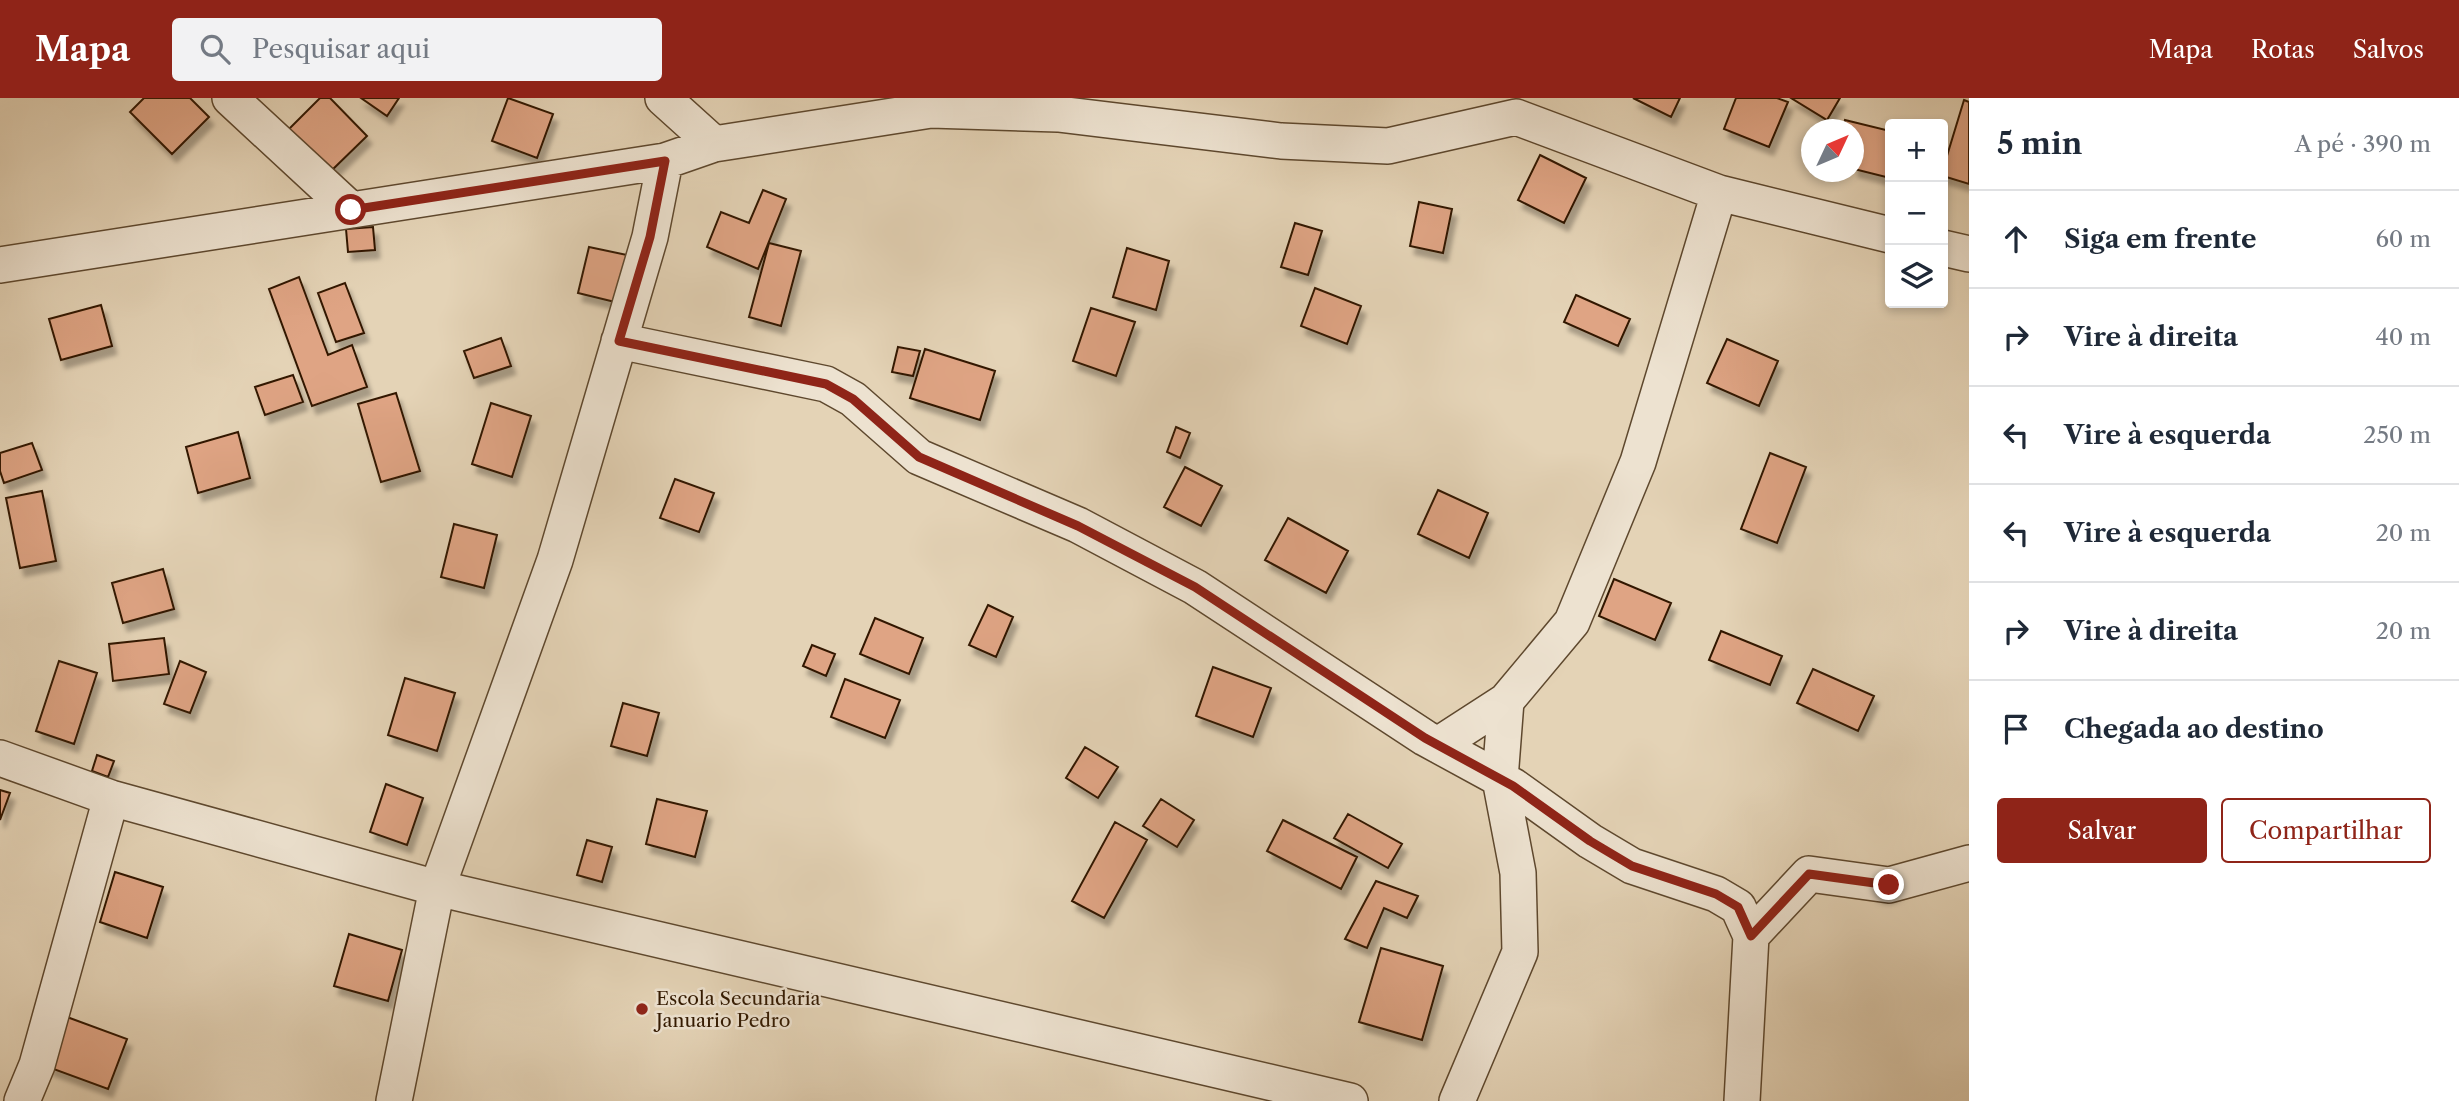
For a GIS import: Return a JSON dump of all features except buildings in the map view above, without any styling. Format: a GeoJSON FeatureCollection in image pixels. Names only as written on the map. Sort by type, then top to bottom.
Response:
{"type":"FeatureCollection","features":[{"type":"Feature","properties":{"kind":"street"},"geometry":{"type":"LineString","coordinates":[[230,98],[351,210]]}},
{"type":"Feature","properties":{"kind":"street"},"geometry":{"type":"LineString","coordinates":[[663,98],[714,144]]}},
{"type":"Feature","properties":{"kind":"street"},"geometry":{"type":"LineString","coordinates":[[0,265],[665,161],[714,144],[931,110],[1058,114],[1281,141],[1388,146],[1505,107],[1719,193],[1885,234]]}},
{"type":"Feature","properties":{"kind":"street"},"geometry":{"type":"LineString","coordinates":[[394,1101],[437,888],[555,560],[650,237],[665,161]]}},
{"type":"Feature","properties":{"kind":"street"},"geometry":{"type":"LineString","coordinates":[[1438,745],[1506,701],[1573,622],[1638,462],[1719,193]]}},
{"type":"Feature","properties":{"kind":"street"},"geometry":{"type":"LineString","coordinates":[[1948,249],[1969,254]]}},
{"type":"Feature","properties":{"kind":"street"},"geometry":{"type":"LineString","coordinates":[[619,341],[826,384],[853,399],[919,457],[1078,526],[1195,587],[1438,745],[1500,779],[1590,841],[1632,866],[1716,894],[1738,907],[1751,936],[1742,1101]]}},
{"type":"Feature","properties":{"kind":"street"},"geometry":{"type":"LineString","coordinates":[[1457,1101],[1520,952],[1518,873],[1500,779],[1506,701]]}},
{"type":"Feature","properties":{"kind":"street"},"geometry":{"type":"LineString","coordinates":[[0,758],[111,798],[437,888],[1350,1101]]}},
{"type":"Feature","properties":{"kind":"street"},"geometry":{"type":"LineString","coordinates":[[22,1101],[37,1065],[111,798]]}},
{"type":"Feature","properties":{"kind":"street"},"geometry":{"type":"LineString","coordinates":[[1751,936],[1809,874],[1889,885],[1969,863]]}},
{"type":"Feature","properties":{"kind":"place","name":"Escola Secundaria Januario Pedro"},"geometry":{"type":"Point","coordinates":[642,1009]}},
{"type":"Feature","properties":{"kind":"route"},"geometry":{"type":"LineString","coordinates":[[351,210],[665,161],[650,237],[619,341],[826,384],[853,399],[919,457],[1078,526],[1195,587],[1425,738],[1513,786],[1590,841],[1632,866],[1716,894],[1738,907],[1751,936],[1809,874],[1889,885]]}}]}
